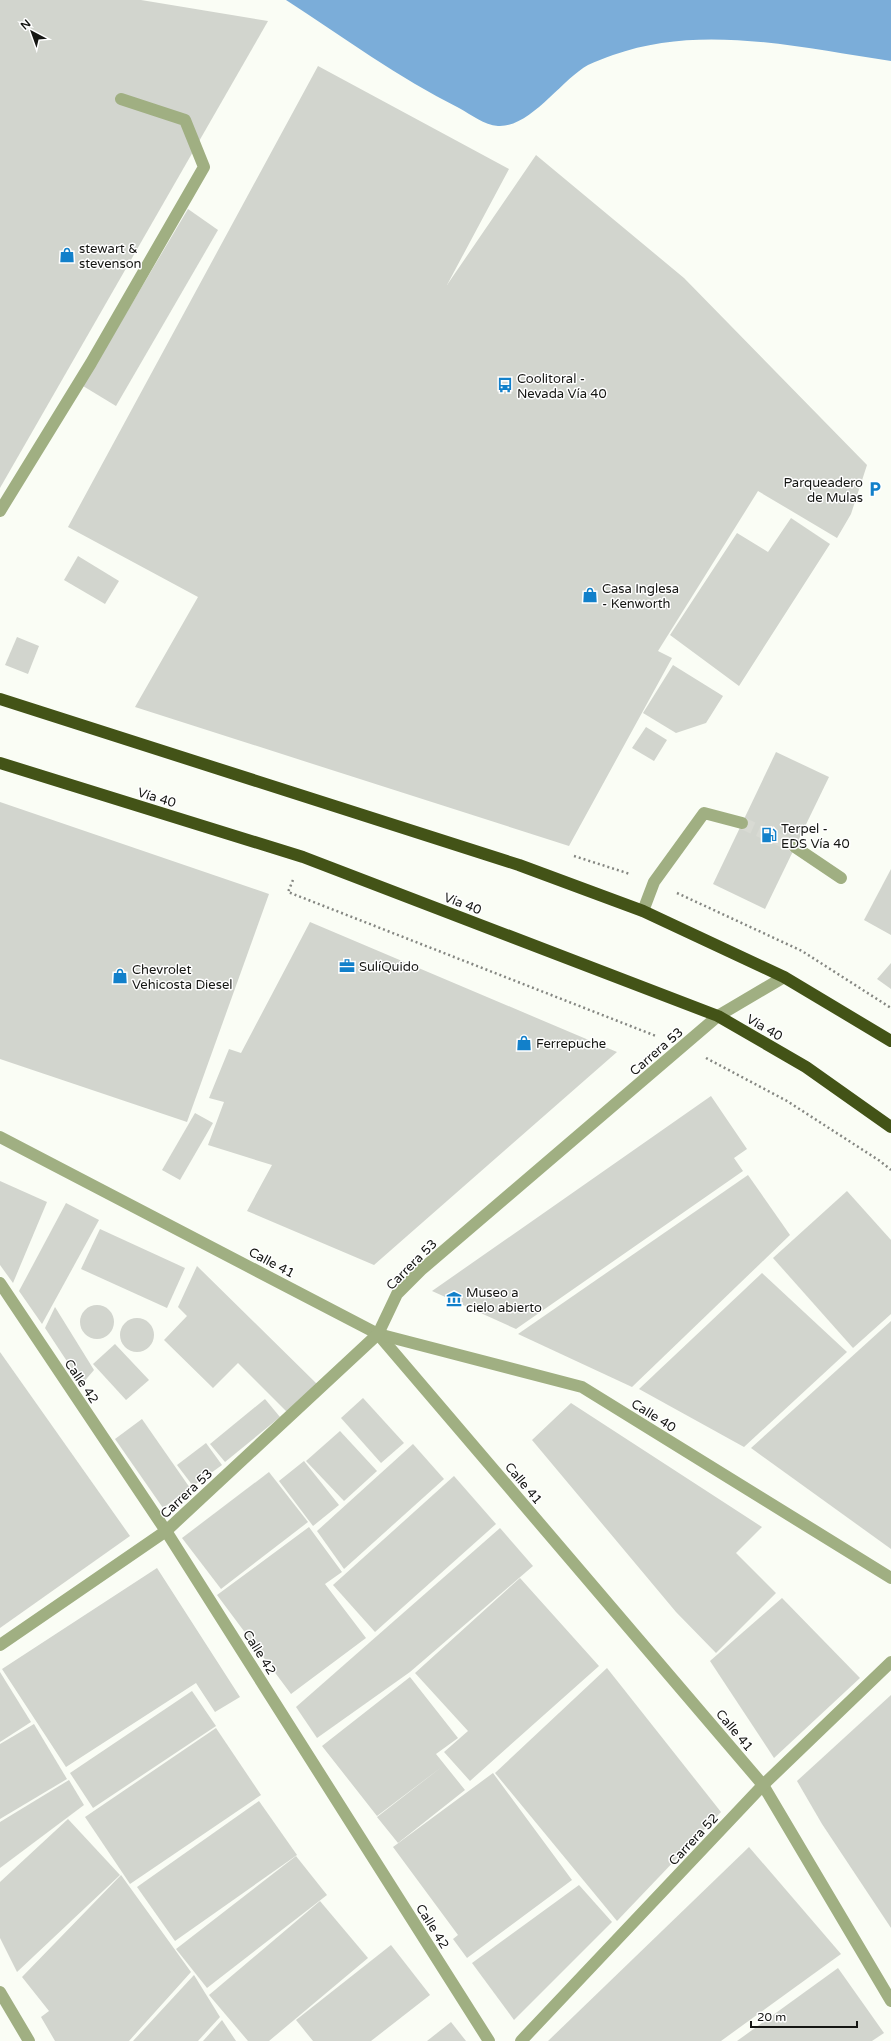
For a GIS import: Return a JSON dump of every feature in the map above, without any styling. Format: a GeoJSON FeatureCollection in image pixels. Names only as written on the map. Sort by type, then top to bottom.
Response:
{"type":"FeatureCollection","features":[{"type":"Feature","properties":{"kind":"highway"},"geometry":{"type":"LineString","coordinates":[[0,699],[519,865],[643,911],[784,977],[891,1041]]}},
{"type":"Feature","properties":{"kind":"highway","name":"Vía 40"},"geometry":{"type":"LineString","coordinates":[[0,763],[303,857],[718,1016],[806,1067],[891,1127]]}},
{"type":"Feature","properties":{"kind":"street"},"geometry":{"type":"LineString","coordinates":[[0,511],[92,363],[204,166],[185,120],[121,99]]}},
{"type":"Feature","properties":{"kind":"street"},"geometry":{"type":"LineString","coordinates":[[643,911],[654,882],[704,813],[742,823]]}},
{"type":"Feature","properties":{"kind":"street"},"geometry":{"type":"LineString","coordinates":[[795,847],[841,878]]}},
{"type":"Feature","properties":{"kind":"street","name":"Carrera 53"},"geometry":{"type":"LineString","coordinates":[[0,1645],[166,1531],[378,1334],[397,1294],[421,1270],[718,1016],[784,977]]}},
{"type":"Feature","properties":{"kind":"street","name":"Calle 41"},"geometry":{"type":"LineString","coordinates":[[0,1137],[378,1334],[763,1785],[891,2001]]}},
{"type":"Feature","properties":{"kind":"street","name":"Calle 42"},"geometry":{"type":"LineString","coordinates":[[0,1283],[166,1531],[489,2041]]}},
{"type":"Feature","properties":{"kind":"street","name":"Calle 40"},"geometry":{"type":"LineString","coordinates":[[378,1334],[582,1387],[891,1578]]}},
{"type":"Feature","properties":{"kind":"street","name":"Carrera 52"},"geometry":{"type":"LineString","coordinates":[[521,2041],[763,1785],[891,1662]]}},
{"type":"Feature","properties":{"kind":"street"},"geometry":{"type":"LineString","coordinates":[[0,1992],[29,2041]]}},
{"type":"Feature","properties":{"kind":"path"},"geometry":{"type":"LineString","coordinates":[[303,857],[288,892],[684,1046],[787,1101],[880,1161],[891,1170]]}},
{"type":"Feature","properties":{"kind":"water"},"geometry":{"type":"Polygon","coordinates":[[[286,0],[891,0],[891,61],[751,41],[716,39],[681,41],[647,46],[613,55],[588,65],[567,81],[533,112],[510,125],[498,126],[483,122],[415,84],[371,57],[286,0]]]}},
{"type":"Feature","properties":{"kind":"building","name":"stewart & stevenson"},"geometry":{"type":"Polygon","coordinates":[[[0,0],[141,0],[268,21],[0,488],[0,0]]]}},
{"type":"Feature","properties":{"kind":"building"},"geometry":{"type":"Polygon","coordinates":[[[318,66],[509,169],[447,285],[536,155],[684,278],[867,465],[851,514],[837,538],[758,491],[658,651],[672,658],[569,846],[135,707],[198,597],[68,527],[318,66]]]}},
{"type":"Feature","properties":{"kind":"building"},"geometry":{"type":"Polygon","coordinates":[[[188,209],[218,230],[116,406],[83,386],[188,209]]]}},
{"type":"Feature","properties":{"kind":"building"},"geometry":{"type":"Polygon","coordinates":[[[791,518],[830,544],[739,686],[670,635],[737,533],[768,552],[791,518]]]}},
{"type":"Feature","properties":{"kind":"building"},"geometry":{"type":"Polygon","coordinates":[[[78,556],[119,581],[105,604],[64,580],[78,556]]]}},
{"type":"Feature","properties":{"kind":"building"},"geometry":{"type":"Polygon","coordinates":[[[17,637],[39,646],[28,674],[5,665],[17,637]]]}},
{"type":"Feature","properties":{"kind":"building"},"geometry":{"type":"Polygon","coordinates":[[[673,665],[723,696],[706,723],[676,733],[643,713],[673,665]]]}},
{"type":"Feature","properties":{"kind":"building"},"geometry":{"type":"Polygon","coordinates":[[[646,727],[667,740],[654,761],[632,748],[646,727]]]}},
{"type":"Feature","properties":{"kind":"building","name":"Terpel - EDS Vía 40"},"geometry":{"type":"Polygon","coordinates":[[[776,752],[829,777],[765,909],[713,884],[776,752]]]}},
{"type":"Feature","properties":{"kind":"building","name":"Chevrolet Vehicosta Diesel"},"geometry":{"type":"Polygon","coordinates":[[[0,802],[269,894],[187,1122],[0,1059],[0,802]]]}},
{"type":"Feature","properties":{"kind":"building"},"geometry":{"type":"Polygon","coordinates":[[[891,869],[891,935],[864,920],[891,869]]]}},
{"type":"Feature","properties":{"kind":"building"},"geometry":{"type":"Polygon","coordinates":[[[310,922],[617,1052],[374,1265],[247,1211],[272,1165],[208,1145],[224,1102],[209,1098],[229,1049],[241,1053],[310,922]]]}},
{"type":"Feature","properties":{"kind":"building"},"geometry":{"type":"Polygon","coordinates":[[[891,963],[891,989],[877,979],[891,963]]]}},
{"type":"Feature","properties":{"kind":"building"},"geometry":{"type":"Polygon","coordinates":[[[711,1096],[747,1149],[734,1158],[743,1171],[516,1329],[432,1291],[711,1096]]]}},
{"type":"Feature","properties":{"kind":"building"},"geometry":{"type":"Polygon","coordinates":[[[195,1113],[213,1123],[180,1180],[162,1170],[195,1113]]]}},
{"type":"Feature","properties":{"kind":"building"},"geometry":{"type":"Polygon","coordinates":[[[748,1175],[790,1235],[632,1387],[518,1334],[748,1175]]]}},
{"type":"Feature","properties":{"kind":"building"},"geometry":{"type":"Polygon","coordinates":[[[0,1181],[47,1202],[13,1283],[0,1265],[0,1181]]]}},
{"type":"Feature","properties":{"kind":"building"},"geometry":{"type":"Polygon","coordinates":[[[847,1191],[891,1240],[891,1314],[853,1348],[773,1258],[847,1191]]]}},
{"type":"Feature","properties":{"kind":"building"},"geometry":{"type":"Polygon","coordinates":[[[66,1203],[99,1220],[42,1324],[19,1291],[66,1203]]]}},
{"type":"Feature","properties":{"kind":"building"},"geometry":{"type":"Polygon","coordinates":[[[100,1229],[185,1268],[167,1308],[81,1269],[100,1229]]]}},
{"type":"Feature","properties":{"kind":"building"},"geometry":{"type":"Polygon","coordinates":[[[197,1266],[317,1384],[288,1413],[238,1363],[213,1388],[164,1340],[187,1316],[178,1307],[197,1266]]]}},
{"type":"Feature","properties":{"kind":"building"},"geometry":{"type":"Polygon","coordinates":[[[762,1273],[847,1352],[744,1447],[639,1389],[762,1273]]]}},
{"type":"Feature","properties":{"kind":"building"},"geometry":{"type":"Polygon","coordinates":[[[97,1305],[109,1310],[114,1322],[109,1334],[97,1339],[85,1334],[80,1322],[85,1310],[97,1305]]]}},
{"type":"Feature","properties":{"kind":"building"},"geometry":{"type":"Polygon","coordinates":[[[55,1307],[94,1370],[82,1384],[45,1328],[55,1307]]]}},
{"type":"Feature","properties":{"kind":"building"},"geometry":{"type":"Polygon","coordinates":[[[137,1318],[143,1319],[149,1323],[153,1329],[153,1341],[149,1347],[143,1351],[137,1352],[131,1351],[125,1347],[121,1341],[120,1335],[121,1329],[125,1323],[131,1319],[137,1318]]]}},
{"type":"Feature","properties":{"kind":"building"},"geometry":{"type":"Polygon","coordinates":[[[891,1321],[891,1549],[751,1448],[891,1321]]]}},
{"type":"Feature","properties":{"kind":"building"},"geometry":{"type":"Polygon","coordinates":[[[115,1344],[149,1380],[126,1400],[93,1364],[115,1344]]]}},
{"type":"Feature","properties":{"kind":"building"},"geometry":{"type":"Polygon","coordinates":[[[0,1352],[130,1536],[0,1628],[0,1352]]]}},
{"type":"Feature","properties":{"kind":"building"},"geometry":{"type":"Polygon","coordinates":[[[363,1398],[404,1443],[381,1463],[341,1418],[363,1398]]]}},
{"type":"Feature","properties":{"kind":"building"},"geometry":{"type":"Polygon","coordinates":[[[265,1399],[280,1417],[225,1462],[210,1444],[265,1399]]]}},
{"type":"Feature","properties":{"kind":"building"},"geometry":{"type":"Polygon","coordinates":[[[571,1403],[762,1527],[736,1553],[776,1593],[716,1653],[676,1612],[532,1440],[571,1403]]]}},
{"type":"Feature","properties":{"kind":"building"},"geometry":{"type":"Polygon","coordinates":[[[142,1419],[190,1488],[163,1508],[115,1439],[142,1419]]]}},
{"type":"Feature","properties":{"kind":"building"},"geometry":{"type":"Polygon","coordinates":[[[340,1431],[377,1471],[344,1501],[306,1461],[340,1431]]]}},
{"type":"Feature","properties":{"kind":"building"},"geometry":{"type":"Polygon","coordinates":[[[206,1443],[222,1465],[193,1486],[177,1465],[206,1443]]]}},
{"type":"Feature","properties":{"kind":"building"},"geometry":{"type":"Polygon","coordinates":[[[413,1444],[444,1479],[344,1569],[317,1531],[413,1444]]]}},
{"type":"Feature","properties":{"kind":"building"},"geometry":{"type":"Polygon","coordinates":[[[304,1461],[339,1505],[313,1526],[279,1481],[304,1461]]]}},
{"type":"Feature","properties":{"kind":"building"},"geometry":{"type":"Polygon","coordinates":[[[269,1472],[308,1522],[221,1589],[182,1538],[269,1472]]]}},
{"type":"Feature","properties":{"kind":"building"},"geometry":{"type":"Polygon","coordinates":[[[454,1476],[496,1524],[375,1632],[333,1585],[454,1476]]]}},
{"type":"Feature","properties":{"kind":"building"},"geometry":{"type":"Polygon","coordinates":[[[309,1527],[342,1572],[325,1584],[366,1638],[291,1694],[217,1595],[309,1527]]]}},
{"type":"Feature","properties":{"kind":"building"},"geometry":{"type":"Polygon","coordinates":[[[500,1528],[533,1566],[410,1672],[317,1738],[296,1707],[500,1528]]]}},
{"type":"Feature","properties":{"kind":"building"},"geometry":{"type":"Polygon","coordinates":[[[157,1568],[240,1697],[215,1712],[196,1683],[66,1767],[2,1669],[157,1568]]]}},
{"type":"Feature","properties":{"kind":"building"},"geometry":{"type":"Polygon","coordinates":[[[520,1578],[599,1666],[470,1781],[444,1752],[468,1731],[415,1673],[520,1578]]]}},
{"type":"Feature","properties":{"kind":"building"},"geometry":{"type":"Polygon","coordinates":[[[782,1598],[860,1678],[774,1758],[710,1661],[782,1598]]]}},
{"type":"Feature","properties":{"kind":"building"},"geometry":{"type":"Polygon","coordinates":[[[607,1668],[721,1812],[617,1921],[495,1773],[607,1668]]]}},
{"type":"Feature","properties":{"kind":"building"},"geometry":{"type":"Polygon","coordinates":[[[0,1672],[31,1722],[0,1742],[0,1672]]]}},
{"type":"Feature","properties":{"kind":"building"},"geometry":{"type":"Polygon","coordinates":[[[410,1677],[458,1738],[436,1754],[465,1790],[398,1843],[377,1817],[443,1766],[377,1816],[322,1746],[410,1677]]]}},
{"type":"Feature","properties":{"kind":"building"},"geometry":{"type":"Polygon","coordinates":[[[192,1691],[216,1726],[93,1808],[70,1773],[192,1691]]]}},
{"type":"Feature","properties":{"kind":"building"},"geometry":{"type":"Polygon","coordinates":[[[891,1695],[891,1928],[822,1824],[797,1781],[891,1695]]]}},
{"type":"Feature","properties":{"kind":"building"},"geometry":{"type":"Polygon","coordinates":[[[34,1724],[67,1779],[0,1819],[0,1744],[34,1724]]]}},
{"type":"Feature","properties":{"kind":"building"},"geometry":{"type":"Polygon","coordinates":[[[216,1728],[261,1795],[130,1884],[85,1817],[216,1728]]]}},
{"type":"Feature","properties":{"kind":"building"},"geometry":{"type":"Polygon","coordinates":[[[493,1773],[572,1880],[467,1958],[453,1939],[458,1935],[393,1847],[493,1773]]]}},
{"type":"Feature","properties":{"kind":"building"},"geometry":{"type":"Polygon","coordinates":[[[69,1780],[84,1805],[0,1868],[0,1822],[69,1780]]]}},
{"type":"Feature","properties":{"kind":"building"},"geometry":{"type":"Polygon","coordinates":[[[259,1801],[297,1855],[175,1941],[137,1887],[259,1801]]]}},
{"type":"Feature","properties":{"kind":"building"},"geometry":{"type":"Polygon","coordinates":[[[68,1819],[120,1875],[17,1972],[0,1938],[0,1882],[68,1819]]]}},
{"type":"Feature","properties":{"kind":"building"},"geometry":{"type":"Polygon","coordinates":[[[749,1847],[841,1954],[721,2041],[548,2041],[749,1847]]]}},
{"type":"Feature","properties":{"kind":"building"},"geometry":{"type":"Polygon","coordinates":[[[296,1856],[327,1895],[207,1988],[176,1949],[296,1856]]]}},
{"type":"Feature","properties":{"kind":"building"},"geometry":{"type":"Polygon","coordinates":[[[121,1875],[191,1972],[129,2041],[55,2041],[41,2017],[49,2011],[22,1977],[121,1875]]]}},
{"type":"Feature","properties":{"kind":"building"},"geometry":{"type":"Polygon","coordinates":[[[579,1885],[612,1922],[514,2020],[472,1963],[579,1885]]]}},
{"type":"Feature","properties":{"kind":"building"},"geometry":{"type":"Polygon","coordinates":[[[320,1901],[368,1958],[269,2041],[248,2041],[209,1995],[320,1901]]]}},
{"type":"Feature","properties":{"kind":"building"},"geometry":{"type":"Polygon","coordinates":[[[391,1945],[430,1995],[371,2041],[313,2041],[296,2020],[391,1945]]]}},
{"type":"Feature","properties":{"kind":"building"},"geometry":{"type":"Polygon","coordinates":[[[838,1968],[884,2033],[872,2041],[737,2041],[838,1968]]]}},
{"type":"Feature","properties":{"kind":"building"},"geometry":{"type":"Polygon","coordinates":[[[194,1975],[220,2017],[198,2041],[133,2041],[194,1975]]]}},
{"type":"Feature","properties":{"kind":"building"},"geometry":{"type":"Polygon","coordinates":[[[222,2020],[236,2041],[203,2041],[222,2020]]]}},
{"type":"Feature","properties":{"kind":"building"},"geometry":{"type":"Polygon","coordinates":[[[451,2022],[466,2041],[427,2041],[451,2022]]]}},
{"type":"Feature","properties":{"kind":"tunnel"},"geometry":{"type":"LineString","coordinates":[[742,823],[795,847]]}},
{"type":"Feature","properties":{"kind":"place","name":"stewart & stevenson"},"geometry":{"type":"Point","coordinates":[67,255]}},
{"type":"Feature","properties":{"kind":"place","name":"Coolitoral - Nevada Vía 40"},"geometry":{"type":"Point","coordinates":[505,385]}},
{"type":"Feature","properties":{"kind":"place","name":"Parqueadero de Mulas"},"geometry":{"type":"Point","coordinates":[875,489]}},
{"type":"Feature","properties":{"kind":"place","name":"Casa Inglesa - Kenworth"},"geometry":{"type":"Point","coordinates":[590,595]}},
{"type":"Feature","properties":{"kind":"place","name":"Terpel - EDS Vía 40"},"geometry":{"type":"Point","coordinates":[769,835]}},
{"type":"Feature","properties":{"kind":"place","name":"SulíQuido"},"geometry":{"type":"Point","coordinates":[347,966]}},
{"type":"Feature","properties":{"kind":"place","name":"Chevrolet Vehicosta Diesel"},"geometry":{"type":"Point","coordinates":[120,976]}},
{"type":"Feature","properties":{"kind":"place","name":"Ferrepuche"},"geometry":{"type":"Point","coordinates":[524,1043]}},
{"type":"Feature","properties":{"kind":"place","name":"Museo a cielo abierto"},"geometry":{"type":"Point","coordinates":[454,1299]}}]}
